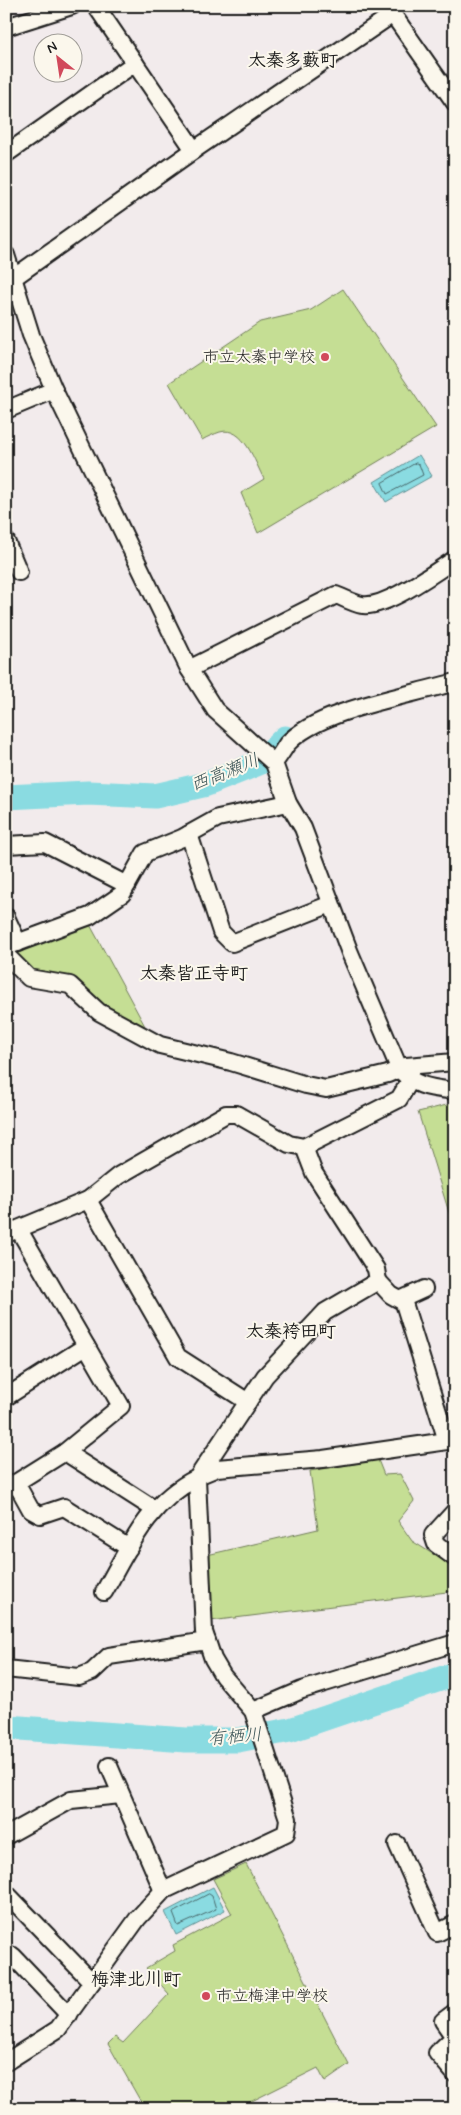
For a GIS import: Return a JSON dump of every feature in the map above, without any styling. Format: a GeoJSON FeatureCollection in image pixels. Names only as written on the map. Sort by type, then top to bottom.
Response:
{"type":"FeatureCollection","features":[{"type":"Feature","properties":{"kind":"street"},"geometry":{"type":"LineString","coordinates":[[6,27],[72,6]]}},
{"type":"Feature","properties":{"kind":"street"},"geometry":{"type":"LineString","coordinates":[[96,6],[194,150]]}},
{"type":"Feature","properties":{"kind":"street"},"geometry":{"type":"LineString","coordinates":[[10,281],[390,10],[455,103]]}},
{"type":"Feature","properties":{"kind":"street"},"geometry":{"type":"LineString","coordinates":[[6,154],[135,63]]}},
{"type":"Feature","properties":{"kind":"street"},"geometry":{"type":"LineString","coordinates":[[6,255],[10,281],[54,390],[189,669],[215,710],[269,758],[288,803],[303,828],[331,904],[398,1068],[410,1081],[424,1087],[455,1091]]}},
{"type":"Feature","properties":{"kind":"street"},"geometry":{"type":"LineString","coordinates":[[6,410],[54,390]]}},
{"type":"Feature","properties":{"kind":"street"},"geometry":{"type":"LineString","coordinates":[[6,541],[19,572]]}},
{"type":"Feature","properties":{"kind":"street"},"geometry":{"type":"LineString","coordinates":[[189,669],[336,595],[363,605],[375,604],[419,584],[455,559]]}},
{"type":"Feature","properties":{"kind":"street"},"geometry":{"type":"LineString","coordinates":[[269,758],[306,730],[325,719],[455,682]]}},
{"type":"Feature","properties":{"kind":"street"},"geometry":{"type":"LineString","coordinates":[[6,917],[12,945],[90,916],[122,894],[146,853],[190,834],[218,818],[288,803]]}},
{"type":"Feature","properties":{"kind":"street"},"geometry":{"type":"LineString","coordinates":[[190,834],[221,932],[232,943],[331,904]]}},
{"type":"Feature","properties":{"kind":"street"},"geometry":{"type":"LineString","coordinates":[[6,845],[45,843],[127,885]]}},
{"type":"Feature","properties":{"kind":"street"},"geometry":{"type":"LineString","coordinates":[[6,955],[29,978],[70,986],[99,1012],[160,1045],[326,1089],[388,1074],[398,1068],[455,1062]]}},
{"type":"Feature","properties":{"kind":"street"},"geometry":{"type":"LineString","coordinates":[[129,1548],[64,1507],[40,1515],[31,1510],[11,1486],[64,1452],[121,1406],[86,1346],[12,1232],[88,1200],[118,1176],[226,1114],[236,1114],[289,1144],[304,1147],[398,1099],[410,1081]]}},
{"type":"Feature","properties":{"kind":"street"},"geometry":{"type":"LineString","coordinates":[[104,1592],[154,1509],[179,1487],[199,1476],[218,1468],[323,1459],[451,1441],[403,1300],[391,1295],[378,1281],[376,1269],[314,1173],[304,1147]]}},
{"type":"Feature","properties":{"kind":"street"},"geometry":{"type":"LineString","coordinates":[[88,1200],[178,1357],[248,1402]]}},
{"type":"Feature","properties":{"kind":"street"},"geometry":{"type":"LineString","coordinates":[[7,2060],[58,2029],[70,2015],[138,1918],[163,1891],[286,1832],[288,1819],[254,1716],[223,1676],[213,1659],[204,1632],[199,1476],[265,1376],[325,1312],[378,1281]]}},
{"type":"Feature","properties":{"kind":"street"},"geometry":{"type":"LineString","coordinates":[[403,1300],[424,1289]]}},
{"type":"Feature","properties":{"kind":"street"},"geometry":{"type":"LineString","coordinates":[[6,1398],[86,1346]]}},
{"type":"Feature","properties":{"kind":"street"},"geometry":{"type":"LineString","coordinates":[[64,1452],[154,1509]]}},
{"type":"Feature","properties":{"kind":"street"},"geometry":{"type":"LineString","coordinates":[[455,1511],[433,1535],[436,1544],[455,1558]]}},
{"type":"Feature","properties":{"kind":"street"},"geometry":{"type":"LineString","coordinates":[[6,1669],[79,1677],[92,1672],[109,1656],[207,1641]]}},
{"type":"Feature","properties":{"kind":"street"},"geometry":{"type":"LineString","coordinates":[[254,1716],[302,1690],[455,1643]]}},
{"type":"Feature","properties":{"kind":"street"},"geometry":{"type":"LineString","coordinates":[[108,1766],[163,1891]]}},
{"type":"Feature","properties":{"kind":"street"},"geometry":{"type":"LineString","coordinates":[[6,1836],[72,1800],[121,1795]]}},
{"type":"Feature","properties":{"kind":"street"},"geometry":{"type":"LineString","coordinates":[[397,1844],[437,1933],[455,1924]]}},
{"type":"Feature","properties":{"kind":"street"},"geometry":{"type":"LineString","coordinates":[[6,1893],[92,1982]]}},
{"type":"Feature","properties":{"kind":"street"},"geometry":{"type":"LineString","coordinates":[[6,1959],[12,1956],[70,2015]]}},
{"type":"Feature","properties":{"kind":"street"},"geometry":{"type":"LineString","coordinates":[[455,2012],[443,2021],[454,2037],[437,2054],[455,2074]]}},
{"type":"Feature","properties":{"kind":"green space"},"geometry":{"type":"Polygon","coordinates":[[[343,289],[436,427],[258,533],[241,493],[264,479],[248,447],[236,434],[228,431],[220,432],[202,440],[169,383],[260,322],[311,310],[343,289]]]}},
{"type":"Feature","properties":{"kind":"green space"},"geometry":{"type":"Polygon","coordinates":[[[88,921],[152,1039],[41,978],[6,950],[88,921]]]}},
{"type":"Feature","properties":{"kind":"green space"},"geometry":{"type":"Polygon","coordinates":[[[455,1103],[455,1232],[418,1112],[455,1103]]]}},
{"type":"Feature","properties":{"kind":"green space"},"geometry":{"type":"Polygon","coordinates":[[[378,1460],[384,1475],[400,1474],[414,1501],[398,1521],[412,1541],[455,1568],[455,1591],[210,1621],[207,1555],[318,1529],[310,1471],[378,1460]]]}},
{"type":"Feature","properties":{"kind":"green space","name":"市立梅津中学校"},"geometry":{"type":"Polygon","coordinates":[[[246,1864],[349,2065],[325,2082],[318,2068],[246,2104],[219,2109],[145,2109],[108,2044],[115,2037],[123,2043],[169,1994],[146,1968],[175,1951],[173,1945],[232,1914],[213,1879],[246,1864]]]}},
{"type":"Feature","properties":{"kind":"water"},"geometry":{"type":"Polygon","coordinates":[[[419,455],[432,476],[386,502],[374,482],[419,455]]]}},
{"type":"Feature","properties":{"kind":"water"},"geometry":{"type":"Polygon","coordinates":[[[213,1887],[225,1910],[176,1935],[165,1912],[213,1887]]]}},
{"type":"Feature","properties":{"kind":"waterway","name":"西高瀬川"},"geometry":{"type":"LineString","coordinates":[[6,797],[88,793],[155,796],[207,784],[259,763],[285,738]]}},
{"type":"Feature","properties":{"kind":"waterway","name":"有栖川"},"geometry":{"type":"LineString","coordinates":[[6,1727],[186,1740],[238,1740],[290,1730],[455,1674]]}},
{"type":"Feature","properties":{"kind":"place","name":"市立太秦中学校"},"geometry":{"type":"Point","coordinates":[325,357]}},
{"type":"Feature","properties":{"kind":"place","name":"市立梅津中学校"},"geometry":{"type":"Point","coordinates":[206,1996]}},
{"type":"Feature","properties":{"kind":"district","name":"太秦多藪町"},"geometry":{"type":"Point","coordinates":[293,61]}},
{"type":"Feature","properties":{"kind":"district","name":"太秦皆正寺町"},"geometry":{"type":"Point","coordinates":[194,974]}},
{"type":"Feature","properties":{"kind":"district","name":"太秦袴田町"},"geometry":{"type":"Point","coordinates":[291,1332]}},
{"type":"Feature","properties":{"kind":"district","name":"梅津北川町"},"geometry":{"type":"Point","coordinates":[136,1980]}}]}
